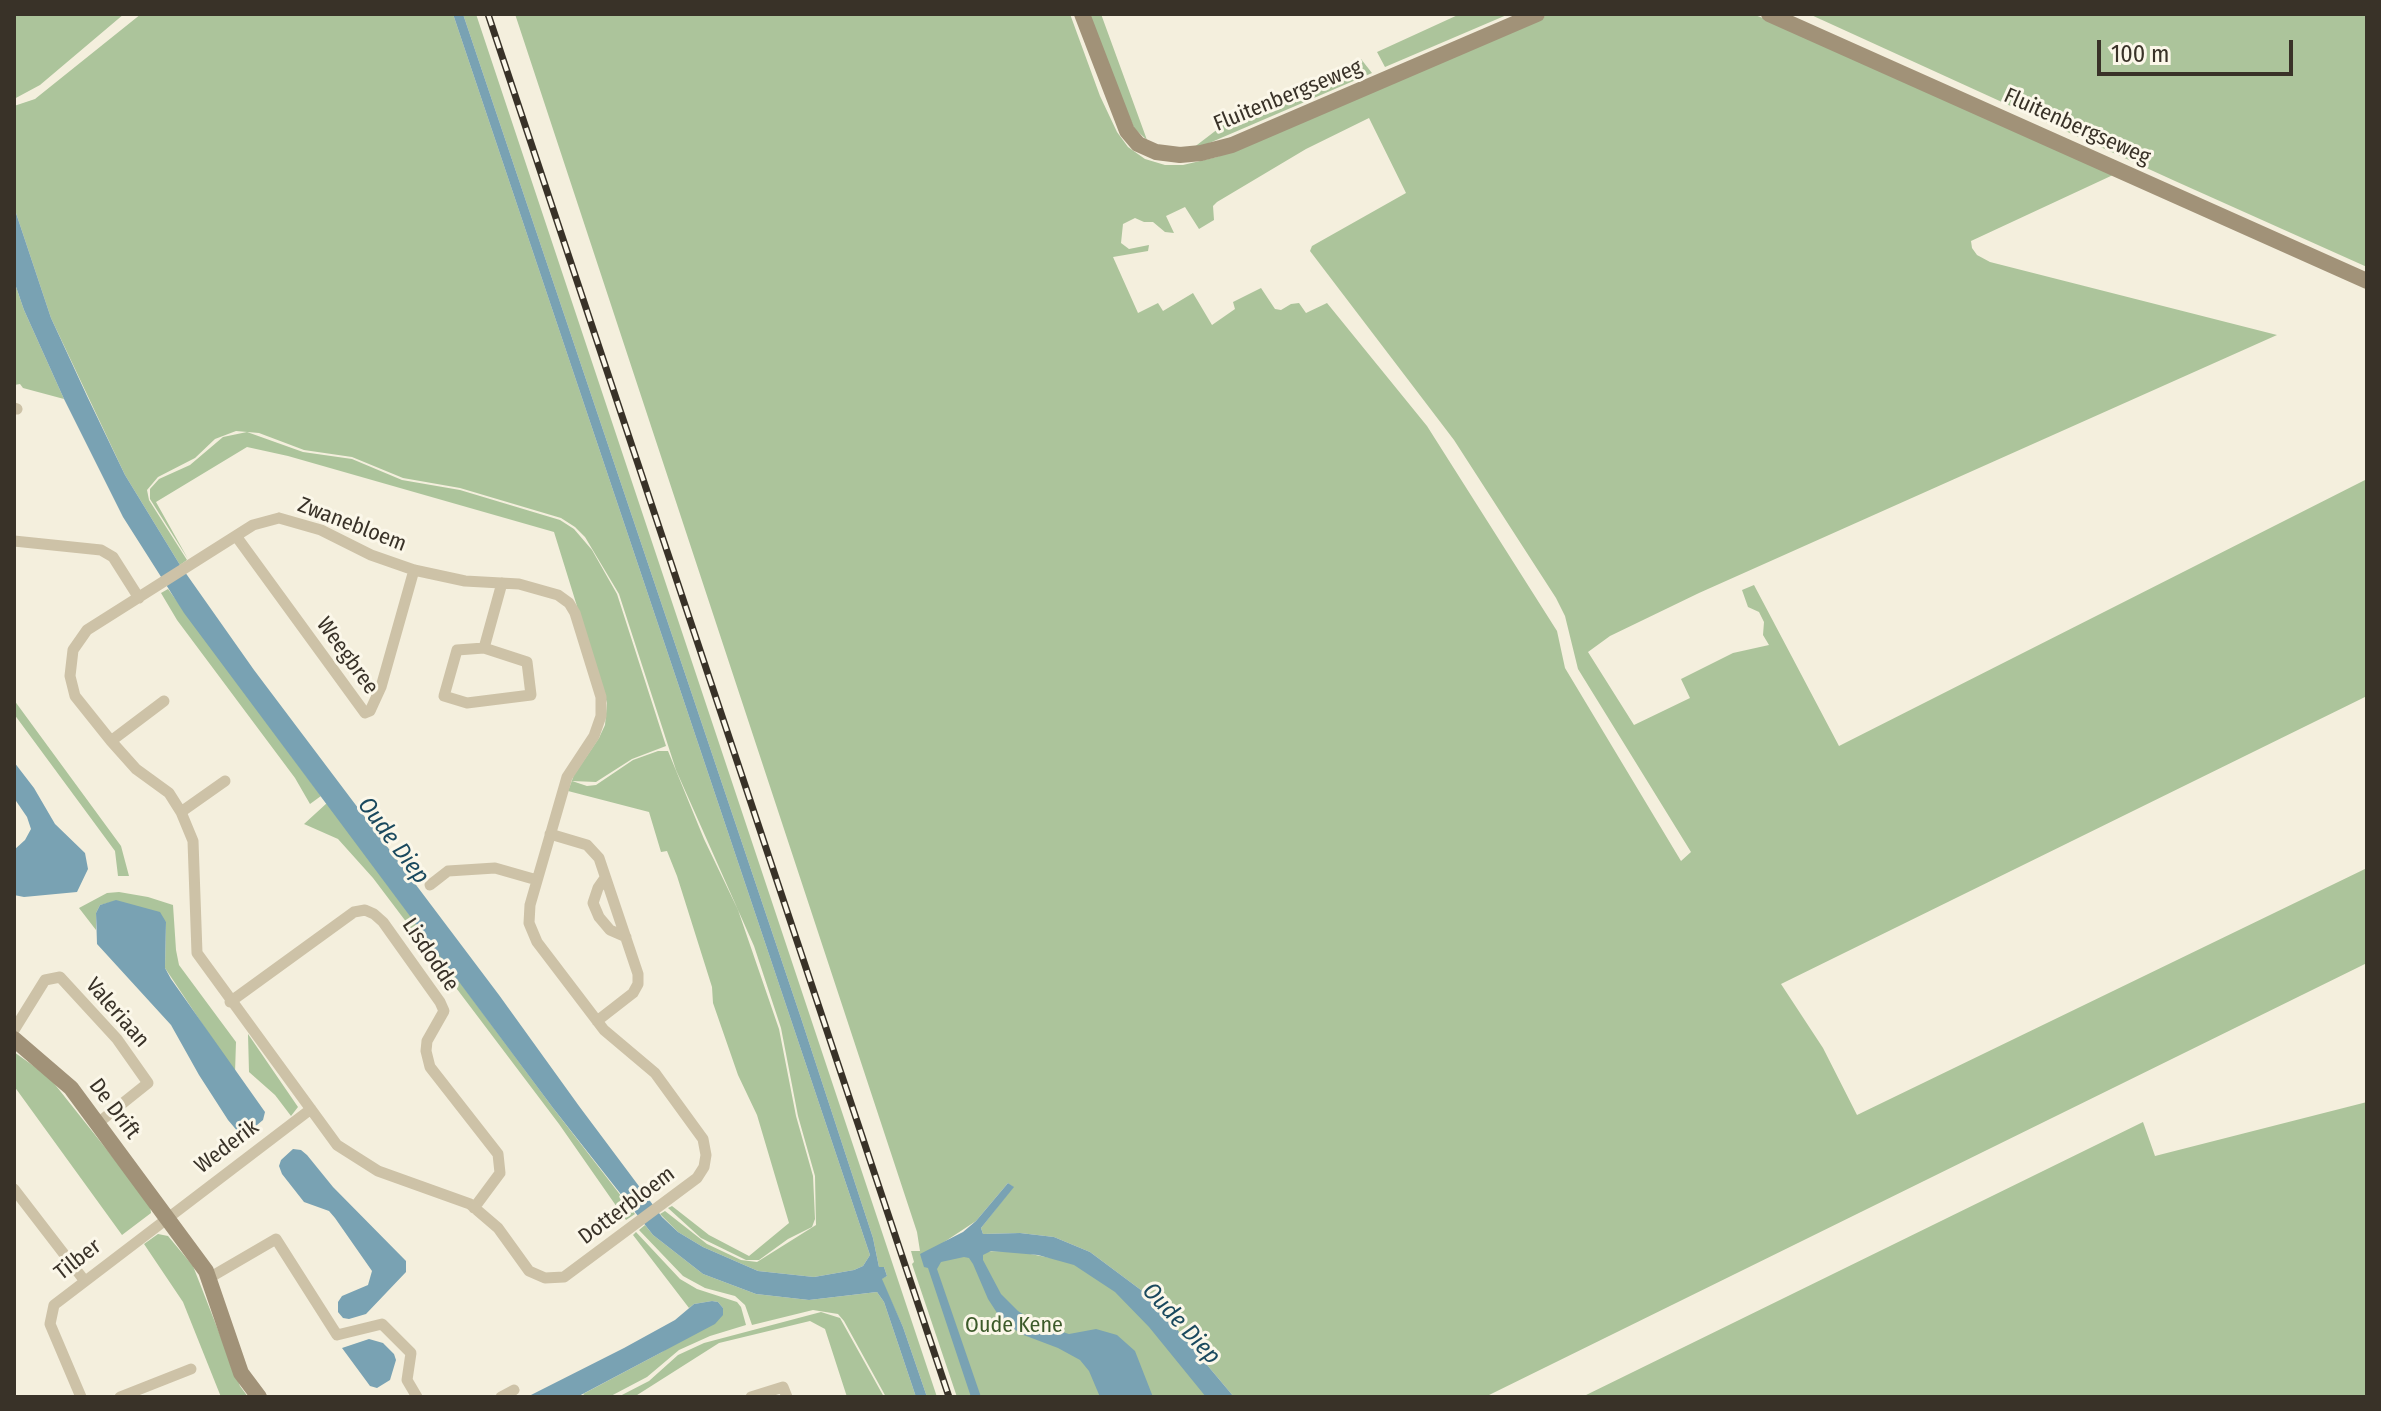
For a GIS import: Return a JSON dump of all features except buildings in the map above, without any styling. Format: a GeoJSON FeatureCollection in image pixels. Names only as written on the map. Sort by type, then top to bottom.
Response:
{"type":"FeatureCollection","features":[{"type":"Feature","properties":{"kind":"street","name":"Fluitenbergseweg"},"geometry":{"type":"LineString","coordinates":[[1082,14],[1127,131],[1138,144],[1156,152],[1180,155],[1232,145],[1537,14]]}},
{"type":"Feature","properties":{"kind":"street","name":"Fluitenbergseweg"},"geometry":{"type":"LineString","coordinates":[[1769,14],[2367,281]]}},
{"type":"Feature","properties":{"kind":"street","name":"Zwanebloem"},"geometry":{"type":"LineString","coordinates":[[230,1002],[197,953],[193,841],[181,812],[169,793],[136,769],[75,696],[70,676],[73,650],[87,630],[260,521],[279,518],[321,530],[371,555],[414,570],[465,581],[519,584],[558,595],[569,603],[575,613],[602,706],[597,730],[567,777]]}},
{"type":"Feature","properties":{"kind":"street","name":"Weegbree"},"geometry":{"type":"LineString","coordinates":[[236,536],[365,713],[370,711],[381,687],[414,570]]}},
{"type":"Feature","properties":{"kind":"street"},"geometry":{"type":"LineString","coordinates":[[14,541],[101,550],[113,557],[139,598]]}},
{"type":"Feature","properties":{"kind":"street"},"geometry":{"type":"LineString","coordinates":[[484,648],[502,583]]}},
{"type":"Feature","properties":{"kind":"street"},"geometry":{"type":"LineString","coordinates":[[484,648],[527,662],[531,695],[467,703],[444,696],[457,650],[484,648]]}},
{"type":"Feature","properties":{"kind":"street"},"geometry":{"type":"LineString","coordinates":[[111,741],[164,701]]}},
{"type":"Feature","properties":{"kind":"street","name":"Dotterbloem"},"geometry":{"type":"LineString","coordinates":[[230,1002],[337,1145],[378,1171],[470,1204],[498,1228],[529,1271],[545,1278],[558,1279],[570,1274],[701,1172],[706,1155],[703,1139],[655,1073],[597,1021],[532,933],[529,913],[567,777]]}},
{"type":"Feature","properties":{"kind":"street"},"geometry":{"type":"LineString","coordinates":[[181,812],[225,781]]}},
{"type":"Feature","properties":{"kind":"street"},"geometry":{"type":"LineString","coordinates":[[550,834],[587,845],[599,858],[638,974],[638,984],[633,993],[597,1021]]}},
{"type":"Feature","properties":{"kind":"street"},"geometry":{"type":"LineString","coordinates":[[430,885],[448,871],[495,868],[537,880]]}},
{"type":"Feature","properties":{"kind":"street"},"geometry":{"type":"LineString","coordinates":[[605,878],[593,903],[610,930],[626,937]]}},
{"type":"Feature","properties":{"kind":"street","name":"Lisdodde"},"geometry":{"type":"LineString","coordinates":[[230,1002],[354,912],[365,910],[374,914],[383,922],[444,1011],[427,1041],[430,1067],[498,1154],[500,1173],[474,1208]]}},
{"type":"Feature","properties":{"kind":"street","name":"Valeriaan"},"geometry":{"type":"LineString","coordinates":[[14,1030],[45,980],[60,977],[117,1039],[148,1083],[98,1123]]}},
{"type":"Feature","properties":{"kind":"street","name":"De Drift"},"geometry":{"type":"LineString","coordinates":[[14,1039],[71,1088],[168,1217],[209,1278],[241,1373],[259,1397]]}},
{"type":"Feature","properties":{"kind":"street","name":"Wederik"},"geometry":{"type":"LineString","coordinates":[[168,1217],[311,1109]]}},
{"type":"Feature","properties":{"kind":"street"},"geometry":{"type":"LineString","coordinates":[[14,1189],[84,1280]]}},
{"type":"Feature","properties":{"kind":"street","name":"Tilber"},"geometry":{"type":"LineString","coordinates":[[81,1397],[50,1318],[58,1300],[168,1217]]}},
{"type":"Feature","properties":{"kind":"street"},"geometry":{"type":"LineString","coordinates":[[209,1278],[276,1239],[337,1335],[382,1324],[411,1353],[407,1380],[417,1397]]}},
{"type":"Feature","properties":{"kind":"street"},"geometry":{"type":"LineString","coordinates":[[120,1397],[191,1369]]}},
{"type":"Feature","properties":{"kind":"street"},"geometry":{"type":"LineString","coordinates":[[751,1397],[783,1387],[787,1397]]}},
{"type":"Feature","properties":{"kind":"street"},"geometry":{"type":"LineString","coordinates":[[501,1397],[514,1390]]}},
{"type":"Feature","properties":{"kind":"green space"},"geometry":{"type":"Polygon","coordinates":[[[14,14],[124,14],[40,85],[14,99],[14,14]]]}},
{"type":"Feature","properties":{"kind":"green space"},"geometry":{"type":"Polygon","coordinates":[[[141,14],[453,14],[870,1255],[863,1266],[814,1277],[758,1271],[703,1247],[678,1232],[660,1214],[665,1211],[707,1244],[741,1260],[757,1262],[816,1225],[815,1176],[798,1116],[781,1028],[754,946],[676,770],[619,594],[585,537],[561,518],[460,488],[403,478],[352,457],[304,450],[259,433],[236,431],[215,439],[195,458],[158,477],[147,490],[149,500],[187,560],[180,565],[125,475],[51,318],[14,207],[14,106],[35,99],[141,14]]]}},
{"type":"Feature","properties":{"kind":"green space"},"geometry":{"type":"Polygon","coordinates":[[[463,14],[476,14],[937,1397],[927,1397],[903,1327],[881,1279],[887,1276],[884,1267],[879,1267],[873,1238],[801,1018],[463,14]]]}},
{"type":"Feature","properties":{"kind":"green space","name":"Oude Kene"},"geometry":{"type":"Polygon","coordinates":[[[515,14],[1070,14],[1100,96],[1117,132],[1128,147],[1145,159],[1165,165],[1183,165],[1217,157],[1550,14],[1752,14],[2113,175],[1971,241],[1977,255],[1990,262],[2277,335],[1699,593],[1610,636],[1588,652],[1634,725],[1690,698],[1681,679],[1733,653],[1769,645],[1763,635],[1764,622],[1759,612],[1748,607],[1742,590],[1754,585],[1839,746],[2367,479],[2367,696],[1781,984],[1823,1048],[1857,1115],[2367,868],[2367,963],[1485,1397],[1234,1397],[1149,1296],[1090,1252],[1054,1237],[1020,1233],[983,1234],[981,1228],[1013,1187],[1008,1183],[976,1221],[929,1252],[1015,1251],[1051,1258],[1099,1261],[1218,1397],[957,1397],[912,1264],[911,1251],[920,1251],[917,1232],[515,14]],[[1369,118],[1306,149],[1217,202],[1213,206],[1214,220],[1199,229],[1185,207],[1166,216],[1174,233],[1165,232],[1153,222],[1135,218],[1123,224],[1121,243],[1129,249],[1149,245],[1148,251],[1113,257],[1138,313],[1158,303],[1163,311],[1193,293],[1212,325],[1235,309],[1233,302],[1261,288],[1275,309],[1281,310],[1299,303],[1306,313],[1327,303],[1427,426],[1557,631],[1565,668],[1681,861],[1691,852],[1578,669],[1565,616],[1556,598],[1454,440],[1310,251],[1312,246],[1406,193],[1369,118]]]}},
{"type":"Feature","properties":{"kind":"green space"},"geometry":{"type":"Polygon","coordinates":[[[1087,14],[1101,14],[1147,140],[1134,128],[1087,14]]]}},
{"type":"Feature","properties":{"kind":"green space"},"geometry":{"type":"Polygon","coordinates":[[[1460,14],[1509,14],[1385,67],[1377,52],[1460,14]]]}},
{"type":"Feature","properties":{"kind":"green space"},"geometry":{"type":"Polygon","coordinates":[[[1809,14],[2367,14],[2367,267],[2175,181],[1809,14]]]}},
{"type":"Feature","properties":{"kind":"green space"},"geometry":{"type":"Polygon","coordinates":[[[1361,59],[1372,73],[1193,148],[1227,122],[1361,59]]]}},
{"type":"Feature","properties":{"kind":"green space"},"geometry":{"type":"Polygon","coordinates":[[[14,281],[64,399],[23,388],[20,384],[14,385],[14,281]]]}},
{"type":"Feature","properties":{"kind":"green space"},"geometry":{"type":"Polygon","coordinates":[[[247,432],[303,452],[352,459],[402,480],[460,490],[560,520],[574,529],[592,550],[617,594],[666,746],[632,759],[596,782],[572,781],[587,786],[596,785],[633,760],[658,751],[668,751],[704,839],[738,910],[779,1029],[796,1116],[813,1176],[815,1219],[812,1227],[788,1239],[759,1260],[746,1260],[701,1238],[668,1208],[672,1206],[709,1235],[749,1256],[789,1223],[757,1115],[738,1075],[713,1003],[712,987],[677,876],[667,851],[661,852],[649,812],[568,791],[574,775],[605,725],[607,703],[554,532],[247,447],[156,502],[188,559],[150,499],[150,489],[159,479],[190,465],[223,437],[247,432]]]}},
{"type":"Feature","properties":{"kind":"green space"},"geometry":{"type":"Polygon","coordinates":[[[168,589],[321,796],[310,804],[295,778],[177,620],[161,593],[168,589]]]}},
{"type":"Feature","properties":{"kind":"green space"},"geometry":{"type":"Polygon","coordinates":[[[14,700],[121,846],[129,876],[118,876],[115,851],[14,714],[14,700]]]}},
{"type":"Feature","properties":{"kind":"green space"},"geometry":{"type":"Polygon","coordinates":[[[327,803],[635,1214],[626,1220],[559,1124],[373,878],[338,839],[304,824],[327,803]]]}},
{"type":"Feature","properties":{"kind":"green space"},"geometry":{"type":"Polygon","coordinates":[[[119,892],[173,905],[179,965],[236,1042],[235,1073],[165,968],[166,922],[116,901],[100,905],[96,913],[96,930],[79,908],[107,893],[119,892]]]}},
{"type":"Feature","properties":{"kind":"green space"},"geometry":{"type":"Polygon","coordinates":[[[248,1034],[298,1107],[291,1116],[275,1095],[249,1072],[248,1034]]]}},
{"type":"Feature","properties":{"kind":"green space"},"geometry":{"type":"Polygon","coordinates":[[[14,1052],[49,1077],[150,1204],[151,1213],[122,1235],[14,1086],[14,1052]]]}},
{"type":"Feature","properties":{"kind":"green space"},"geometry":{"type":"Polygon","coordinates":[[[2367,1102],[2367,1397],[1582,1397],[2143,1122],[2155,1156],[2367,1102]]]}},
{"type":"Feature","properties":{"kind":"green space"},"geometry":{"type":"Polygon","coordinates":[[[645,1225],[653,1235],[703,1274],[756,1294],[809,1300],[877,1292],[884,1302],[916,1397],[886,1397],[838,1314],[813,1310],[752,1325],[745,1305],[735,1296],[705,1288],[683,1276],[639,1230],[645,1225]]]}},
{"type":"Feature","properties":{"kind":"green space"},"geometry":{"type":"Polygon","coordinates":[[[636,1232],[680,1279],[697,1289],[737,1302],[746,1325],[679,1350],[647,1377],[609,1397],[587,1397],[583,1394],[662,1352],[723,1308],[712,1301],[689,1308],[633,1235],[636,1232]]]}},
{"type":"Feature","properties":{"kind":"green space"},"geometry":{"type":"Polygon","coordinates":[[[158,1234],[168,1236],[193,1266],[240,1386],[248,1397],[221,1397],[183,1302],[144,1244],[158,1234]]]}},
{"type":"Feature","properties":{"kind":"green space"},"geometry":{"type":"Polygon","coordinates":[[[821,1312],[840,1318],[884,1397],[847,1397],[825,1329],[810,1321],[719,1343],[634,1397],[618,1397],[649,1381],[678,1355],[704,1343],[821,1312]]]}},
{"type":"Feature","properties":{"kind":"water"},"geometry":{"type":"Polygon","coordinates":[[[453,14],[463,14],[801,1018],[873,1238],[879,1267],[884,1267],[887,1276],[882,1279],[903,1327],[927,1397],[916,1397],[884,1302],[877,1292],[809,1300],[756,1294],[703,1274],[653,1235],[553,1108],[184,613],[123,517],[64,399],[14,281],[14,207],[51,318],[87,396],[125,475],[180,565],[254,670],[662,1217],[678,1232],[703,1247],[758,1271],[814,1277],[863,1266],[870,1255],[453,14]]]}},
{"type":"Feature","properties":{"kind":"water"},"geometry":{"type":"Polygon","coordinates":[[[14,762],[55,824],[85,853],[88,869],[77,892],[24,897],[14,895],[14,850],[31,829],[14,798],[14,762]]]}},
{"type":"Feature","properties":{"kind":"water"},"geometry":{"type":"Polygon","coordinates":[[[116,900],[160,912],[166,922],[165,968],[265,1112],[263,1120],[245,1135],[239,1133],[228,1120],[171,1025],[97,944],[96,913],[100,905],[116,900]]]}},
{"type":"Feature","properties":{"kind":"water"},"geometry":{"type":"Polygon","coordinates":[[[293,1149],[307,1155],[333,1187],[406,1261],[406,1272],[366,1314],[349,1319],[338,1312],[338,1302],[342,1296],[368,1285],[372,1271],[329,1211],[304,1202],[282,1174],[279,1166],[281,1160],[293,1149]]]}},
{"type":"Feature","properties":{"kind":"water"},"geometry":{"type":"Polygon","coordinates":[[[1008,1183],[1014,1187],[981,1228],[983,1234],[1020,1233],[1054,1237],[1090,1252],[1149,1296],[1234,1397],[1206,1397],[1149,1327],[1115,1292],[1074,1265],[1038,1255],[991,1251],[983,1255],[983,1260],[1001,1294],[1018,1311],[1040,1325],[1069,1334],[1096,1329],[1117,1335],[1135,1351],[1153,1397],[1100,1397],[1089,1371],[1080,1360],[1021,1334],[1001,1319],[988,1299],[973,1264],[964,1257],[941,1262],[937,1269],[981,1397],[971,1397],[928,1268],[924,1267],[920,1254],[963,1232],[1008,1183]]]}},
{"type":"Feature","properties":{"kind":"water"},"geometry":{"type":"Polygon","coordinates":[[[712,1301],[723,1308],[723,1315],[715,1324],[577,1397],[527,1397],[675,1320],[694,1304],[712,1301]]]}},
{"type":"Feature","properties":{"kind":"water"},"geometry":{"type":"Polygon","coordinates":[[[369,1339],[383,1343],[396,1360],[390,1380],[377,1388],[370,1386],[342,1348],[369,1339]]]}},
{"type":"Feature","properties":{"kind":"railway"},"geometry":{"type":"LineString","coordinates":[[488,14],[949,1397]]}},
{"type":"Feature","properties":{"kind":"water label","name":"Oude Diep"},"geometry":{"type":"Point","coordinates":[393,841]}},
{"type":"Feature","properties":{"kind":"water label","name":"Oude Diep"},"geometry":{"type":"Point","coordinates":[1181,1324]}}]}
